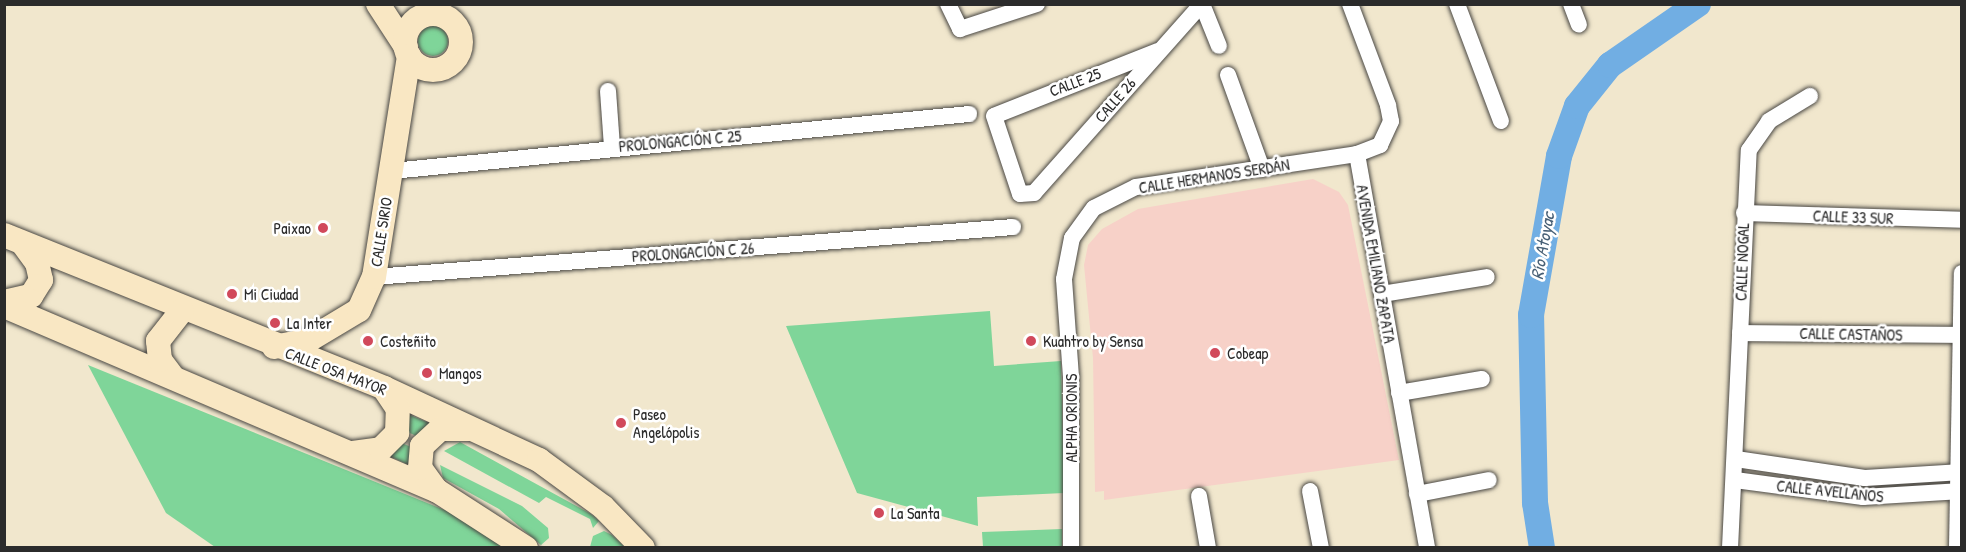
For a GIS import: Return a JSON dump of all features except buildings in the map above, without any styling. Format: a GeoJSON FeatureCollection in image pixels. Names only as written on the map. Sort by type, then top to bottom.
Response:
{"type":"FeatureCollection","features":[{"type":"Feature","properties":{"kind":"street"},"geometry":{"type":"LineString","coordinates":[[378,4],[407,52],[431,70],[456,60],[461,33],[436,10],[414,21],[407,52]]}},
{"type":"Feature","properties":{"kind":"street"},"geometry":{"type":"LineString","coordinates":[[948,4],[960,29],[1037,4]]}},
{"type":"Feature","properties":{"kind":"street"},"geometry":{"type":"LineString","coordinates":[[1350,4],[1391,121],[1380,145],[1357,154]]}},
{"type":"Feature","properties":{"kind":"street"},"geometry":{"type":"LineString","coordinates":[[1457,4],[1501,121]]}},
{"type":"Feature","properties":{"kind":"street"},"geometry":{"type":"LineString","coordinates":[[1571,4],[1579,25]]}},
{"type":"Feature","properties":{"kind":"street"},"geometry":{"type":"LineString","coordinates":[[1202,5],[1220,46]]}},
{"type":"Feature","properties":{"kind":"street","name":"CALLE 26"},"geometry":{"type":"LineString","coordinates":[[1028,196],[1202,5]]}},
{"type":"Feature","properties":{"kind":"street","name":"CALLE 25"},"geometry":{"type":"LineString","coordinates":[[1028,196],[1017,189],[994,116],[1158,51]]}},
{"type":"Feature","properties":{"kind":"street","name":"CALLE SIRIO"},"geometry":{"type":"LineString","coordinates":[[273,347],[309,340],[339,327],[359,310],[374,277],[392,171],[399,80],[407,52]]}},
{"type":"Feature","properties":{"kind":"street"},"geometry":{"type":"LineString","coordinates":[[1228,75],[1262,169]]}},
{"type":"Feature","properties":{"kind":"street"},"geometry":{"type":"LineString","coordinates":[[608,91],[612,147]]}},
{"type":"Feature","properties":{"kind":"street","name":"CALLE NOGAL"},"geometry":{"type":"LineString","coordinates":[[1730,548],[1736,459],[1746,170],[1756,134],[1810,96]]}},
{"type":"Feature","properties":{"kind":"street","name":"PROLONGACIÓN C 25"},"geometry":{"type":"LineString","coordinates":[[392,171],[612,147],[969,114]]}},
{"type":"Feature","properties":{"kind":"street","name":"CALLE HERMANOS SERDÁN"},"geometry":{"type":"LineString","coordinates":[[1082,221],[1108,198],[1136,187],[1357,154]]}},
{"type":"Feature","properties":{"kind":"street","name":"AVENIDA EMILIANO ZAPATA"},"geometry":{"type":"LineString","coordinates":[[1357,154],[1427,548]]}},
{"type":"Feature","properties":{"kind":"street","name":"CALLE 33 SUR"},"geometry":{"type":"LineString","coordinates":[[1744,213],[1962,220]]}},
{"type":"Feature","properties":{"kind":"street","name":"ALPHA ORIONIS"},"geometry":{"type":"LineString","coordinates":[[1071,548],[1071,377],[1065,268],[1082,221]]}},
{"type":"Feature","properties":{"kind":"street","name":"PROLONGACIÓN C 26"},"geometry":{"type":"LineString","coordinates":[[374,277],[1012,227]]}},
{"type":"Feature","properties":{"kind":"street"},"geometry":{"type":"LineString","coordinates":[[4,304],[31,296],[41,280],[37,263],[14,240]]}},
{"type":"Feature","properties":{"kind":"street","name":"CALLE OSA MAYOR"},"geometry":{"type":"LineString","coordinates":[[14,240],[273,347],[384,388],[538,460],[603,507],[643,548]]}},
{"type":"Feature","properties":{"kind":"street"},"geometry":{"type":"LineString","coordinates":[[1957,548],[1962,273]]}},
{"type":"Feature","properties":{"kind":"street"},"geometry":{"type":"LineString","coordinates":[[1382,294],[1487,277]]}},
{"type":"Feature","properties":{"kind":"street"},"geometry":{"type":"LineString","coordinates":[[4,304],[436,490],[526,548]]}},
{"type":"Feature","properties":{"kind":"street"},"geometry":{"type":"LineString","coordinates":[[172,376],[160,360],[158,342],[182,310]]}},
{"type":"Feature","properties":{"kind":"street","name":"CALLE CASTAÑOS"},"geometry":{"type":"LineString","coordinates":[[1740,333],[1961,335]]}},
{"type":"Feature","properties":{"kind":"street"},"geometry":{"type":"LineString","coordinates":[[1400,393],[1482,379]]}},
{"type":"Feature","properties":{"kind":"street"},"geometry":{"type":"LineString","coordinates":[[353,453],[381,449],[397,433],[398,409],[384,388]]}},
{"type":"Feature","properties":{"kind":"street"},"geometry":{"type":"LineString","coordinates":[[436,490],[420,468],[424,441],[440,429],[471,429]]}},
{"type":"Feature","properties":{"kind":"street","name":"CALLE AVELLANOS"},"geometry":{"type":"LineString","coordinates":[[1736,459],[1865,478],[1959,472]]}},
{"type":"Feature","properties":{"kind":"street"},"geometry":{"type":"LineString","coordinates":[[1418,494],[1489,480]]}},
{"type":"Feature","properties":{"kind":"street","name":"CALLE AVELLANOS"},"geometry":{"type":"LineString","coordinates":[[1735,480],[1863,497],[1959,492]]}},
{"type":"Feature","properties":{"kind":"street"},"geometry":{"type":"LineString","coordinates":[[1310,491],[1320,548]]}},
{"type":"Feature","properties":{"kind":"street"},"geometry":{"type":"LineString","coordinates":[[1199,496],[1209,548]]}},
{"type":"Feature","properties":{"kind":"shaded area"},"geometry":{"type":"Polygon","coordinates":[[[1313,179],[1339,192],[1348,205],[1399,460],[1104,500],[1104,491],[1095,492],[1093,358],[1084,265],[1088,245],[1102,229],[1138,209],[1313,179]]]}},
{"type":"Feature","properties":{"kind":"green space"},"geometry":{"type":"Polygon","coordinates":[[[433,26],[444,30],[448,41],[444,52],[433,56],[422,52],[418,41],[422,30],[433,26]]]}},
{"type":"Feature","properties":{"kind":"green space"},"geometry":{"type":"Polygon","coordinates":[[[990,311],[994,366],[1061,361],[1064,493],[977,497],[978,526],[857,493],[786,326],[990,311]]]}},
{"type":"Feature","properties":{"kind":"green space"},"geometry":{"type":"Polygon","coordinates":[[[88,365],[474,522],[504,547],[215,547],[166,513],[88,365]]]}},
{"type":"Feature","properties":{"kind":"green space"},"geometry":{"type":"Polygon","coordinates":[[[410,415],[434,425],[421,438],[403,430],[410,415]]]}},
{"type":"Feature","properties":{"kind":"green space"},"geometry":{"type":"Polygon","coordinates":[[[399,442],[416,449],[409,465],[385,454],[399,442]]]}},
{"type":"Feature","properties":{"kind":"green space"},"geometry":{"type":"Polygon","coordinates":[[[460,442],[591,514],[599,521],[593,528],[590,519],[546,497],[539,503],[444,451],[460,442]]]}},
{"type":"Feature","properties":{"kind":"green space"},"geometry":{"type":"Polygon","coordinates":[[[440,465],[522,506],[548,528],[549,538],[541,545],[499,509],[443,478],[440,465]]]}},
{"type":"Feature","properties":{"kind":"green space"},"geometry":{"type":"Polygon","coordinates":[[[1062,529],[1062,547],[983,547],[982,532],[1062,529]]]}},
{"type":"Feature","properties":{"kind":"green space"},"geometry":{"type":"Polygon","coordinates":[[[604,531],[625,547],[590,547],[593,536],[604,531]]]}},
{"type":"Feature","properties":{"kind":"waterway","name":"Río Atoyac"},"geometry":{"type":"LineString","coordinates":[[1542,548],[1535,503],[1531,315],[1559,156],[1577,106],[1610,65],[1698,4]]}},
{"type":"Feature","properties":{"kind":"place","name":"Paixao"},"geometry":{"type":"Point","coordinates":[323,228]}},
{"type":"Feature","properties":{"kind":"place","name":"Mi Ciudad"},"geometry":{"type":"Point","coordinates":[232,294]}},
{"type":"Feature","properties":{"kind":"place","name":"La Inter"},"geometry":{"type":"Point","coordinates":[275,323]}},
{"type":"Feature","properties":{"kind":"place","name":"Costeñito"},"geometry":{"type":"Point","coordinates":[368,341]}},
{"type":"Feature","properties":{"kind":"place","name":"Kuahtro by Sensa"},"geometry":{"type":"Point","coordinates":[1031,341]}},
{"type":"Feature","properties":{"kind":"place","name":"Cobeap"},"geometry":{"type":"Point","coordinates":[1215,353]}},
{"type":"Feature","properties":{"kind":"place","name":"Mangos"},"geometry":{"type":"Point","coordinates":[427,373]}},
{"type":"Feature","properties":{"kind":"place","name":"Paseo Angelópolis"},"geometry":{"type":"Point","coordinates":[621,423]}},
{"type":"Feature","properties":{"kind":"place","name":"La Santa"},"geometry":{"type":"Point","coordinates":[879,513]}}]}
